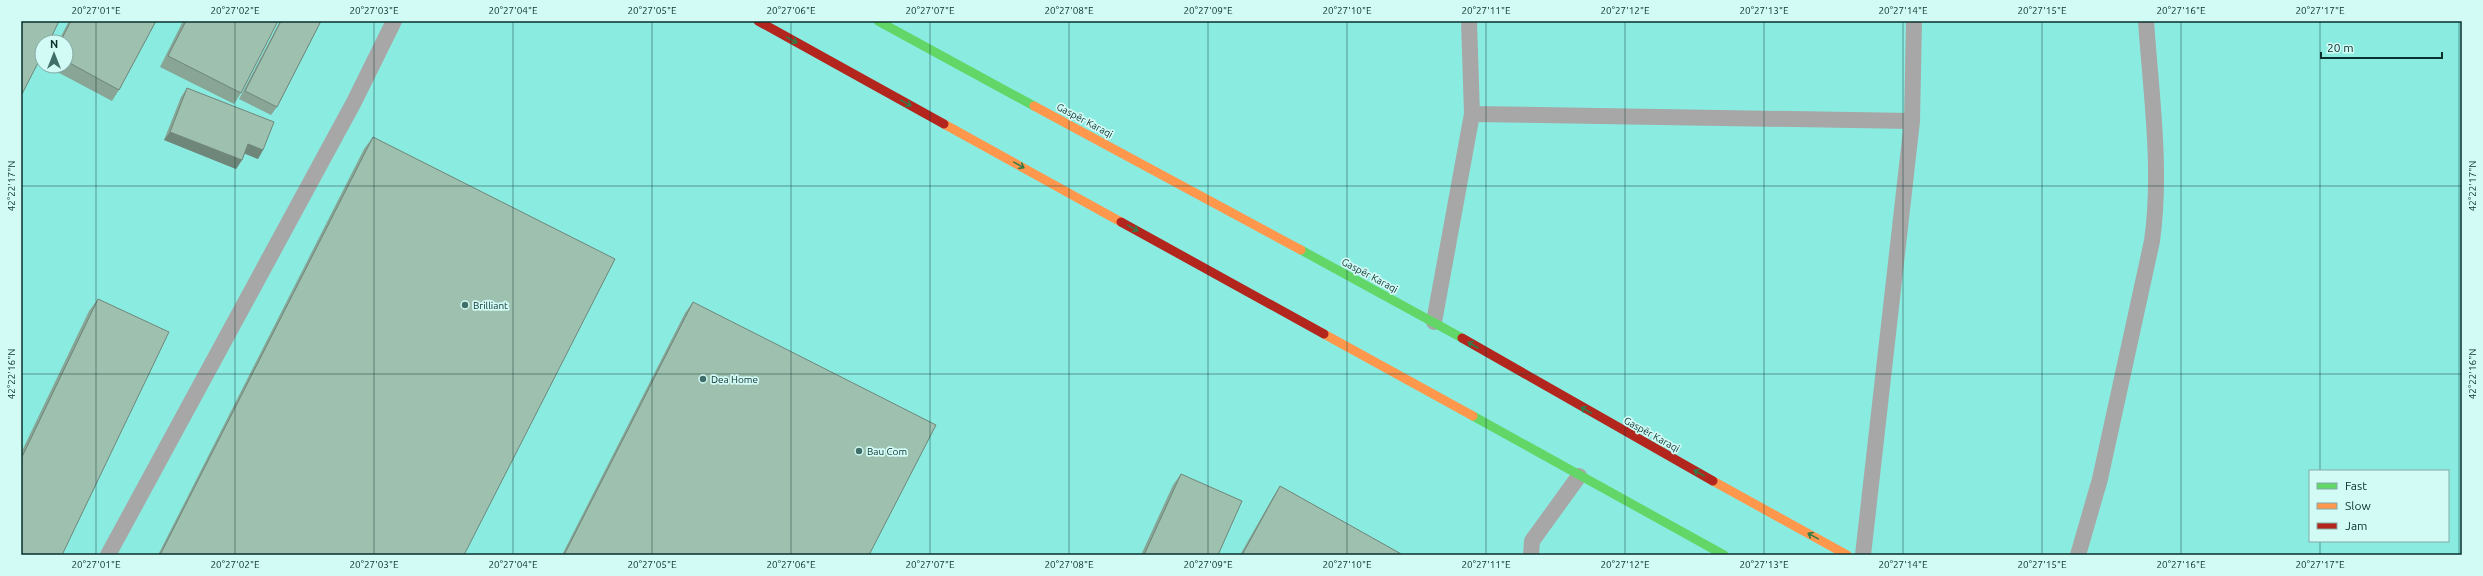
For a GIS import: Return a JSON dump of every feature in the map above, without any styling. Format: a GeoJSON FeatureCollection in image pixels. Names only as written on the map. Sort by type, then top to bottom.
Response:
{"type":"FeatureCollection","features":[{"type":"Feature","properties":{"kind":"main road"},"geometry":{"type":"LineString","coordinates":[[758,21],[1724,555]]}},
{"type":"Feature","properties":{"kind":"main road","name":"Gaspër Karaqi"},"geometry":{"type":"LineString","coordinates":[[878,21],[1434,322],[1592,414],[1847,555]]}},
{"type":"Feature","properties":{"kind":"lane"},"geometry":{"type":"LineString","coordinates":[[108,555],[354,102],[394,21]]}},
{"type":"Feature","properties":{"kind":"lane"},"geometry":{"type":"LineString","coordinates":[[1434,322],[1472,114],[1469,21]]}},
{"type":"Feature","properties":{"kind":"lane"},"geometry":{"type":"LineString","coordinates":[[1864,555],[1912,121],[1914,21]]}},
{"type":"Feature","properties":{"kind":"lane"},"geometry":{"type":"LineString","coordinates":[[2078,555],[2100,479],[2152,241],[2156,213],[2157,184],[2146,21]]}},
{"type":"Feature","properties":{"kind":"lane"},"geometry":{"type":"LineString","coordinates":[[1472,114],[1912,121]]}},
{"type":"Feature","properties":{"kind":"lane"},"geometry":{"type":"LineString","coordinates":[[1531,555],[1532,541],[1579,476]]}},
{"type":"Feature","properties":{"kind":"shaded area"},"geometry":{"type":"Polygon","coordinates":[[[21,21],[2462,21],[2462,555],[21,555],[21,21]]]}},
{"type":"Feature","properties":{"kind":"building"},"geometry":{"type":"Polygon","coordinates":[[[21,21],[59,21],[53,34],[34,34],[34,71],[21,96],[21,21]]]}},
{"type":"Feature","properties":{"kind":"building"},"geometry":{"type":"Polygon","coordinates":[[[71,21],[156,21],[119,90],[74,65],[74,34],[64,34],[71,21]]]}},
{"type":"Feature","properties":{"kind":"building"},"geometry":{"type":"Polygon","coordinates":[[[186,21],[278,21],[241,93],[168,56],[186,21]]]}},
{"type":"Feature","properties":{"kind":"building"},"geometry":{"type":"Polygon","coordinates":[[[281,21],[321,21],[277,107],[245,91],[281,21]]]}},
{"type":"Feature","properties":{"kind":"building"},"geometry":{"type":"Polygon","coordinates":[[[187,88],[274,122],[263,150],[248,144],[242,160],[170,132],[187,88]]]}},
{"type":"Feature","properties":{"kind":"building"},"geometry":{"type":"Polygon","coordinates":[[[373,137],[615,259],[464,555],[160,555],[373,137]]]}},
{"type":"Feature","properties":{"kind":"building"},"geometry":{"type":"Polygon","coordinates":[[[98,299],[169,332],[62,555],[21,555],[21,459],[98,299]]]}},
{"type":"Feature","properties":{"kind":"building"},"geometry":{"type":"Polygon","coordinates":[[[693,302],[936,425],[869,555],[564,555],[693,302]]]}},
{"type":"Feature","properties":{"kind":"building"},"geometry":{"type":"Polygon","coordinates":[[[1181,474],[1242,501],[1218,555],[1144,555],[1181,474]]]}},
{"type":"Feature","properties":{"kind":"building"},"geometry":{"type":"Polygon","coordinates":[[[1280,486],[1403,555],[1242,555],[1280,486]]]}},
{"type":"Feature","properties":{"kind":"traffic: fast"},"geometry":{"type":"LineString","coordinates":[[878,21],[1034,106]]}},
{"type":"Feature","properties":{"kind":"traffic: fast"},"geometry":{"type":"LineString","coordinates":[[1301,250],[1462,338]]}},
{"type":"Feature","properties":{"kind":"traffic: fast"},"geometry":{"type":"LineString","coordinates":[[1473,416],[1724,555]]}},
{"type":"Feature","properties":{"kind":"traffic: slow"},"geometry":{"type":"LineString","coordinates":[[1034,106],[1301,250]]}},
{"type":"Feature","properties":{"kind":"traffic: slow"},"geometry":{"type":"LineString","coordinates":[[944,124],[1121,222]]}},
{"type":"Feature","properties":{"kind":"traffic: slow"},"geometry":{"type":"LineString","coordinates":[[1324,334],[1473,416]]}},
{"type":"Feature","properties":{"kind":"traffic: slow"},"geometry":{"type":"LineString","coordinates":[[1713,481],[1847,555]]}},
{"type":"Feature","properties":{"kind":"traffic: jam"},"geometry":{"type":"LineString","coordinates":[[758,21],[944,124]]}},
{"type":"Feature","properties":{"kind":"traffic: jam"},"geometry":{"type":"LineString","coordinates":[[1121,222],[1324,334]]}},
{"type":"Feature","properties":{"kind":"traffic: jam"},"geometry":{"type":"LineString","coordinates":[[1462,338],[1713,481]]}},
{"type":"Feature","properties":{"kind":"place","name":"Brilliant"},"geometry":{"type":"Point","coordinates":[465,305]}},
{"type":"Feature","properties":{"kind":"place","name":"Dea Home"},"geometry":{"type":"Point","coordinates":[703,379]}},
{"type":"Feature","properties":{"kind":"place","name":"Bau Com"},"geometry":{"type":"Point","coordinates":[859,451]}}]}
